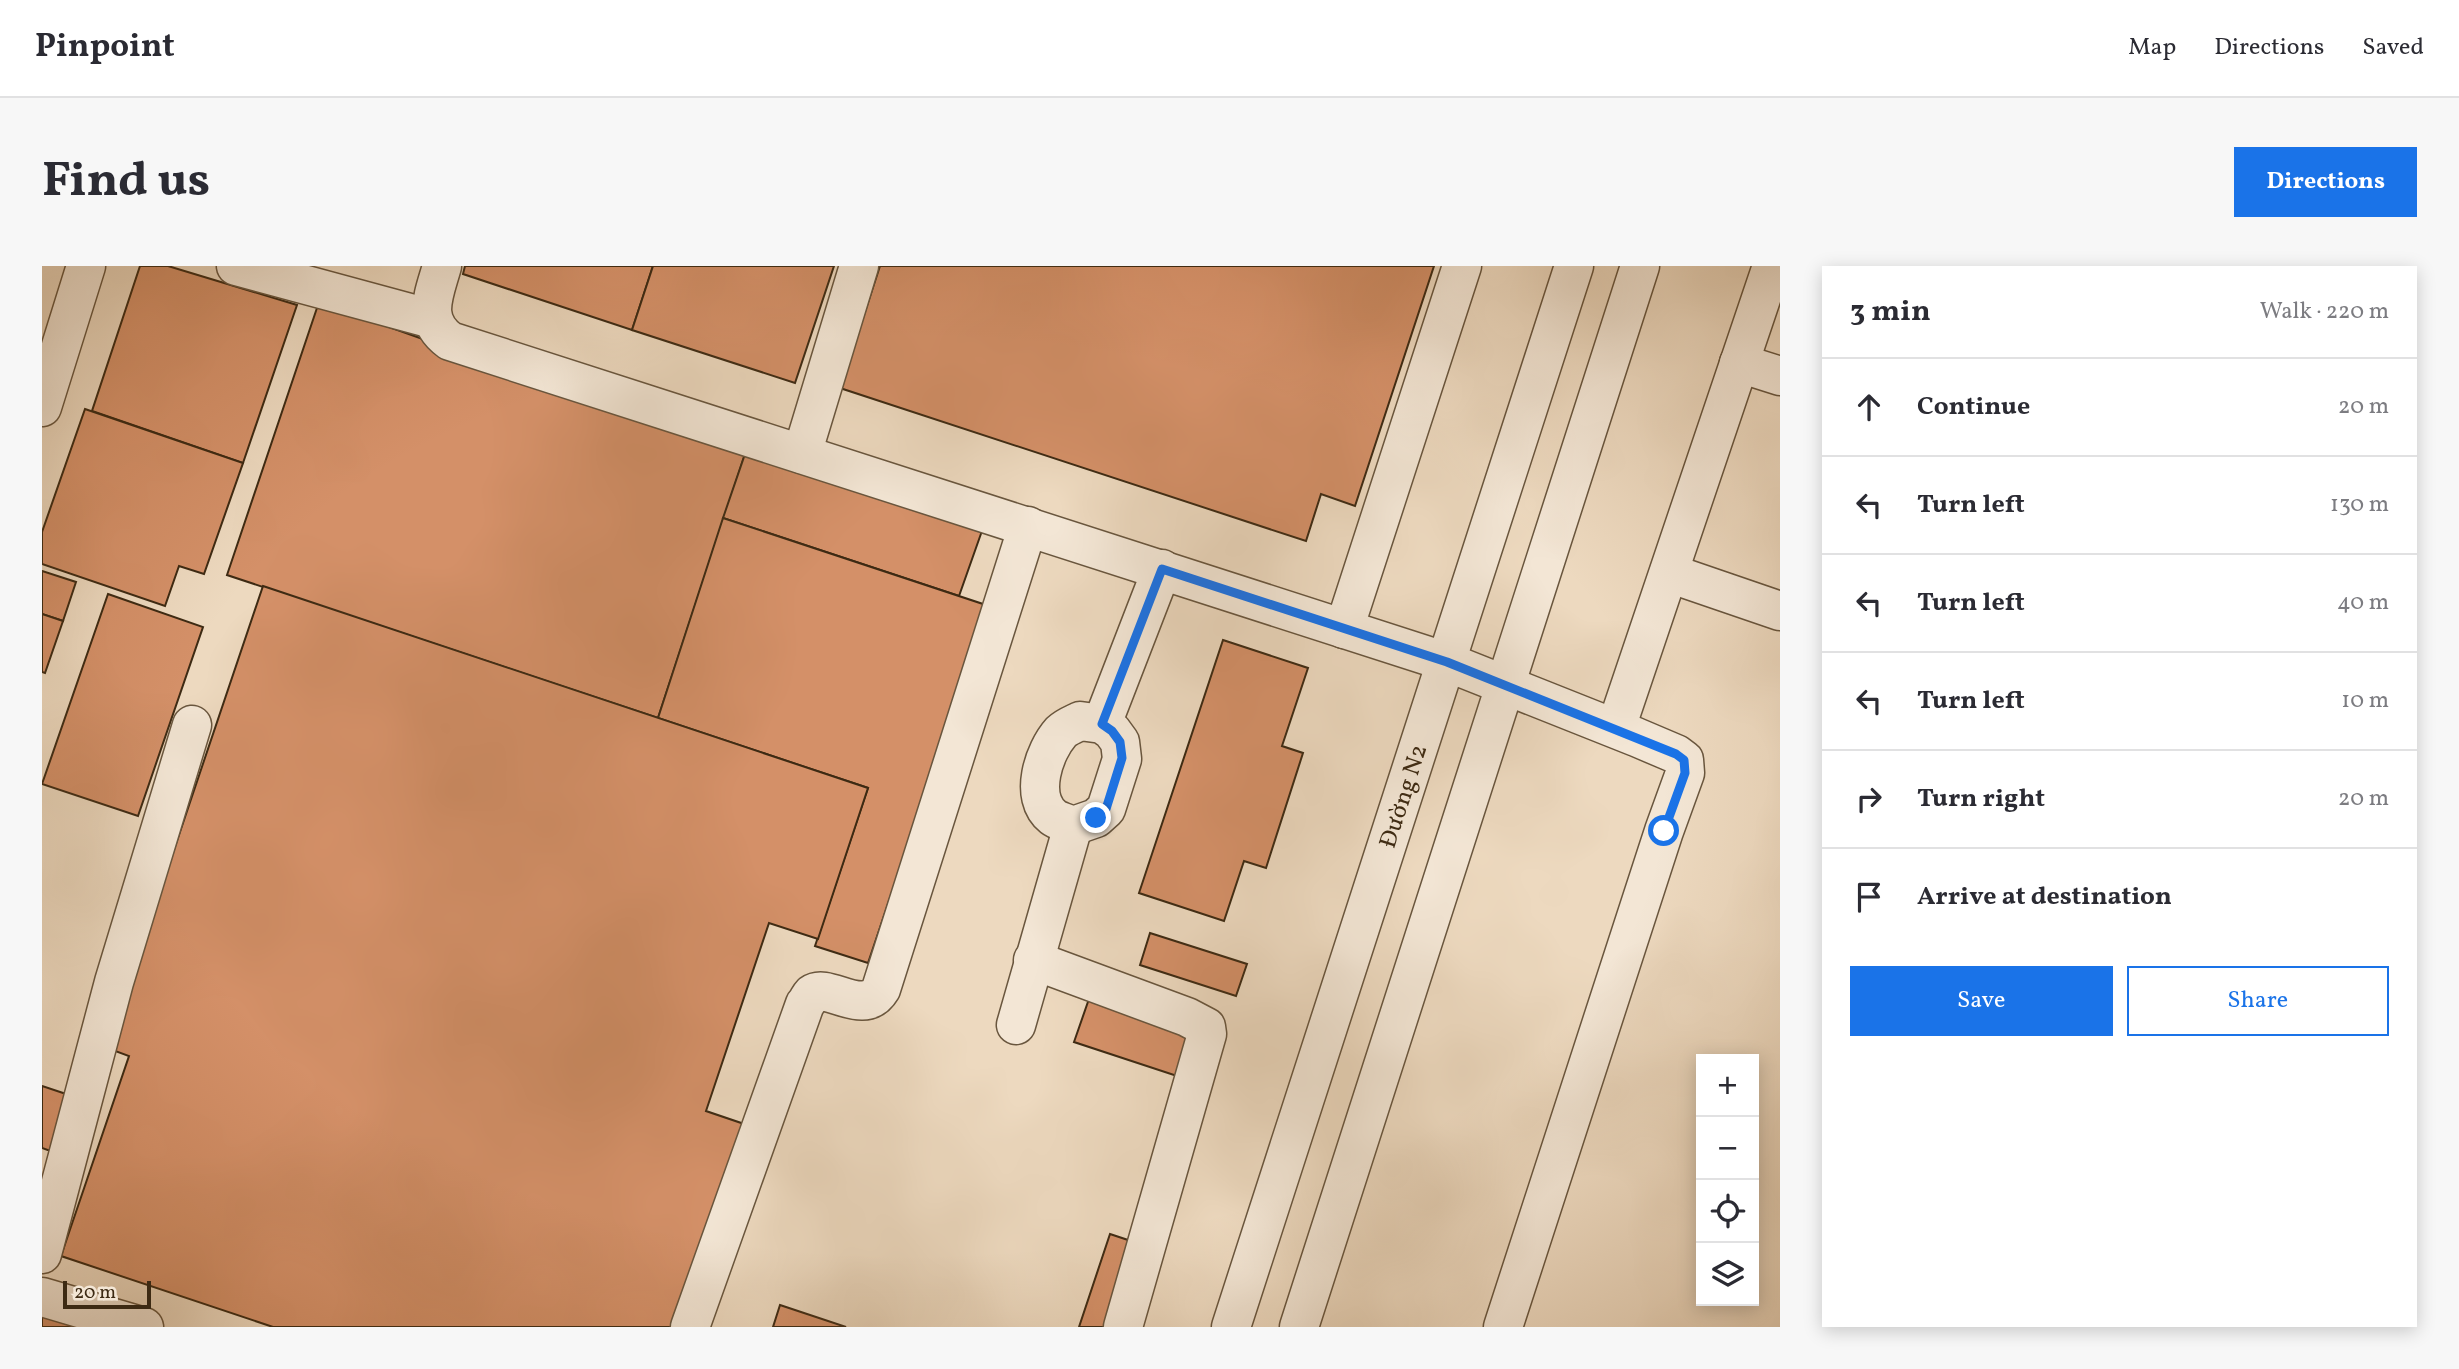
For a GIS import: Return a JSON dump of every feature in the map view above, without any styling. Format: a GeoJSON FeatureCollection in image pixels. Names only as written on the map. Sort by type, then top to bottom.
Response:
{"type":"FeatureCollection","features":[{"type":"Feature","properties":{"kind":"street"},"geometry":{"type":"LineString","coordinates":[[42,407],[86,266]]}},
{"type":"Feature","properties":{"kind":"street"},"geometry":{"type":"LineString","coordinates":[[236,266],[432,319]]}},
{"type":"Feature","properties":{"kind":"street"},"geometry":{"type":"LineString","coordinates":[[442,266],[433,298],[432,319],[440,333],[450,341],[1447,662],[1616,729],[1676,754],[1684,760],[1685,773],[1503,1327]]}},
{"type":"Feature","properties":{"kind":"street"},"geometry":{"type":"LineString","coordinates":[[802,454],[859,266]]}},
{"type":"Feature","properties":{"kind":"street"},"geometry":{"type":"LineString","coordinates":[[1344,629],[1462,266]]}},
{"type":"Feature","properties":{"kind":"street","name":"Đường N2"},"geometry":{"type":"LineString","coordinates":[[1231,1327],[1574,266]]}},
{"type":"Feature","properties":{"kind":"street"},"geometry":{"type":"LineString","coordinates":[[1299,1327],[1640,266]]}},
{"type":"Feature","properties":{"kind":"street"},"geometry":{"type":"LineString","coordinates":[[1616,729],[1772,266]]}},
{"type":"Feature","properties":{"kind":"street"},"geometry":{"type":"LineString","coordinates":[[1739,363],[1780,376]]}},
{"type":"Feature","properties":{"kind":"street"},"geometry":{"type":"LineString","coordinates":[[690,1327],[806,1004],[812,995],[818,992],[855,1000],[870,1000],[877,996],[881,989],[1028,526]]}},
{"type":"Feature","properties":{"kind":"street"},"geometry":{"type":"LineString","coordinates":[[1102,724],[1162,569]]}},
{"type":"Feature","properties":{"kind":"street"},"geometry":{"type":"LineString","coordinates":[[1669,573],[1780,611]]}},
{"type":"Feature","properties":{"kind":"street"},"geometry":{"type":"LineString","coordinates":[[1080,721],[1102,724],[1112,731],[1120,742],[1122,758],[1115,786],[1106,809],[1096,818],[1073,826],[1053,817],[1046,808],[1041,798],[1040,781],[1051,746],[1063,729],[1080,721]]}},
{"type":"Feature","properties":{"kind":"street"},"geometry":{"type":"LineString","coordinates":[[42,1254],[114,982],[192,725]]}},
{"type":"Feature","properties":{"kind":"street"},"geometry":{"type":"LineString","coordinates":[[1016,1025],[1073,826]]}},
{"type":"Feature","properties":{"kind":"street"},"geometry":{"type":"LineString","coordinates":[[1033,960],[1187,1017],[1206,1027],[1204,1048],[1123,1327]]}},
{"type":"Feature","properties":{"kind":"street"},"geometry":{"type":"LineString","coordinates":[[42,1297],[144,1327]]}},
{"type":"Feature","properties":{"kind":"building"},"geometry":{"type":"Polygon","coordinates":[[[140,266],[168,266],[297,305],[243,463],[92,411],[140,266]]]}},
{"type":"Feature","properties":{"kind":"building"},"geometry":{"type":"Polygon","coordinates":[[[465,266],[653,266],[632,330],[463,274],[465,266]]]}},
{"type":"Feature","properties":{"kind":"building"},"geometry":{"type":"Polygon","coordinates":[[[653,266],[834,266],[795,383],[632,330],[653,266]]]}},
{"type":"Feature","properties":{"kind":"building"},"geometry":{"type":"Polygon","coordinates":[[[880,266],[1434,266],[1355,506],[1321,494],[1306,541],[840,388],[880,266]]]}},
{"type":"Feature","properties":{"kind":"building"},"geometry":{"type":"Polygon","coordinates":[[[319,302],[745,454],[658,718],[227,575],[319,302]]]}},
{"type":"Feature","properties":{"kind":"building"},"geometry":{"type":"Polygon","coordinates":[[[85,409],[243,463],[204,574],[179,566],[165,606],[42,564],[42,532],[85,409]]]}},
{"type":"Feature","properties":{"kind":"building"},"geometry":{"type":"Polygon","coordinates":[[[745,454],[983,528],[959,596],[723,518],[745,454]]]}},
{"type":"Feature","properties":{"kind":"building"},"geometry":{"type":"Polygon","coordinates":[[[723,518],[989,606],[868,963],[815,946],[868,788],[658,718],[723,518]]]}},
{"type":"Feature","properties":{"kind":"building"},"geometry":{"type":"Polygon","coordinates":[[[42,571],[76,582],[63,621],[42,614],[42,571]]]}},
{"type":"Feature","properties":{"kind":"building"},"geometry":{"type":"Polygon","coordinates":[[[263,586],[868,788],[818,939],[769,923],[706,1111],[753,1127],[686,1327],[273,1327],[61,1256],[129,1056],[107,1048],[263,586]]]}},
{"type":"Feature","properties":{"kind":"building"},"geometry":{"type":"Polygon","coordinates":[[[108,594],[203,627],[138,816],[42,784],[108,594]]]}},
{"type":"Feature","properties":{"kind":"building"},"geometry":{"type":"Polygon","coordinates":[[[42,614],[63,621],[45,673],[42,672],[42,614]]]}},
{"type":"Feature","properties":{"kind":"building"},"geometry":{"type":"Polygon","coordinates":[[[1223,640],[1308,668],[1282,746],[1303,753],[1266,868],[1244,861],[1224,921],[1139,893],[1223,640]]]}},
{"type":"Feature","properties":{"kind":"building"},"geometry":{"type":"Polygon","coordinates":[[[1150,933],[1247,964],[1236,996],[1140,965],[1150,933]]]}},
{"type":"Feature","properties":{"kind":"building"},"geometry":{"type":"Polygon","coordinates":[[[1090,996],[1193,1030],[1177,1076],[1074,1042],[1090,996]]]}},
{"type":"Feature","properties":{"kind":"building"},"geometry":{"type":"Polygon","coordinates":[[[42,1086],[75,1097],[56,1153],[42,1148],[42,1086]]]}},
{"type":"Feature","properties":{"kind":"building"},"geometry":{"type":"Polygon","coordinates":[[[1110,1234],[1143,1245],[1115,1327],[1079,1327],[1110,1234]]]}},
{"type":"Feature","properties":{"kind":"building"},"geometry":{"type":"Polygon","coordinates":[[[780,1305],[846,1327],[773,1327],[780,1305]]]}},
{"type":"Feature","properties":{"kind":"building"},"geometry":{"type":"Polygon","coordinates":[[[42,1308],[92,1327],[42,1327],[42,1308]]]}},
{"type":"Feature","properties":{"kind":"route"},"geometry":{"type":"LineString","coordinates":[[1096,818],[1106,809],[1122,758],[1120,742],[1112,731],[1102,724],[1162,569],[1447,662],[1676,754],[1684,760],[1685,773],[1664,831]]}}]}
